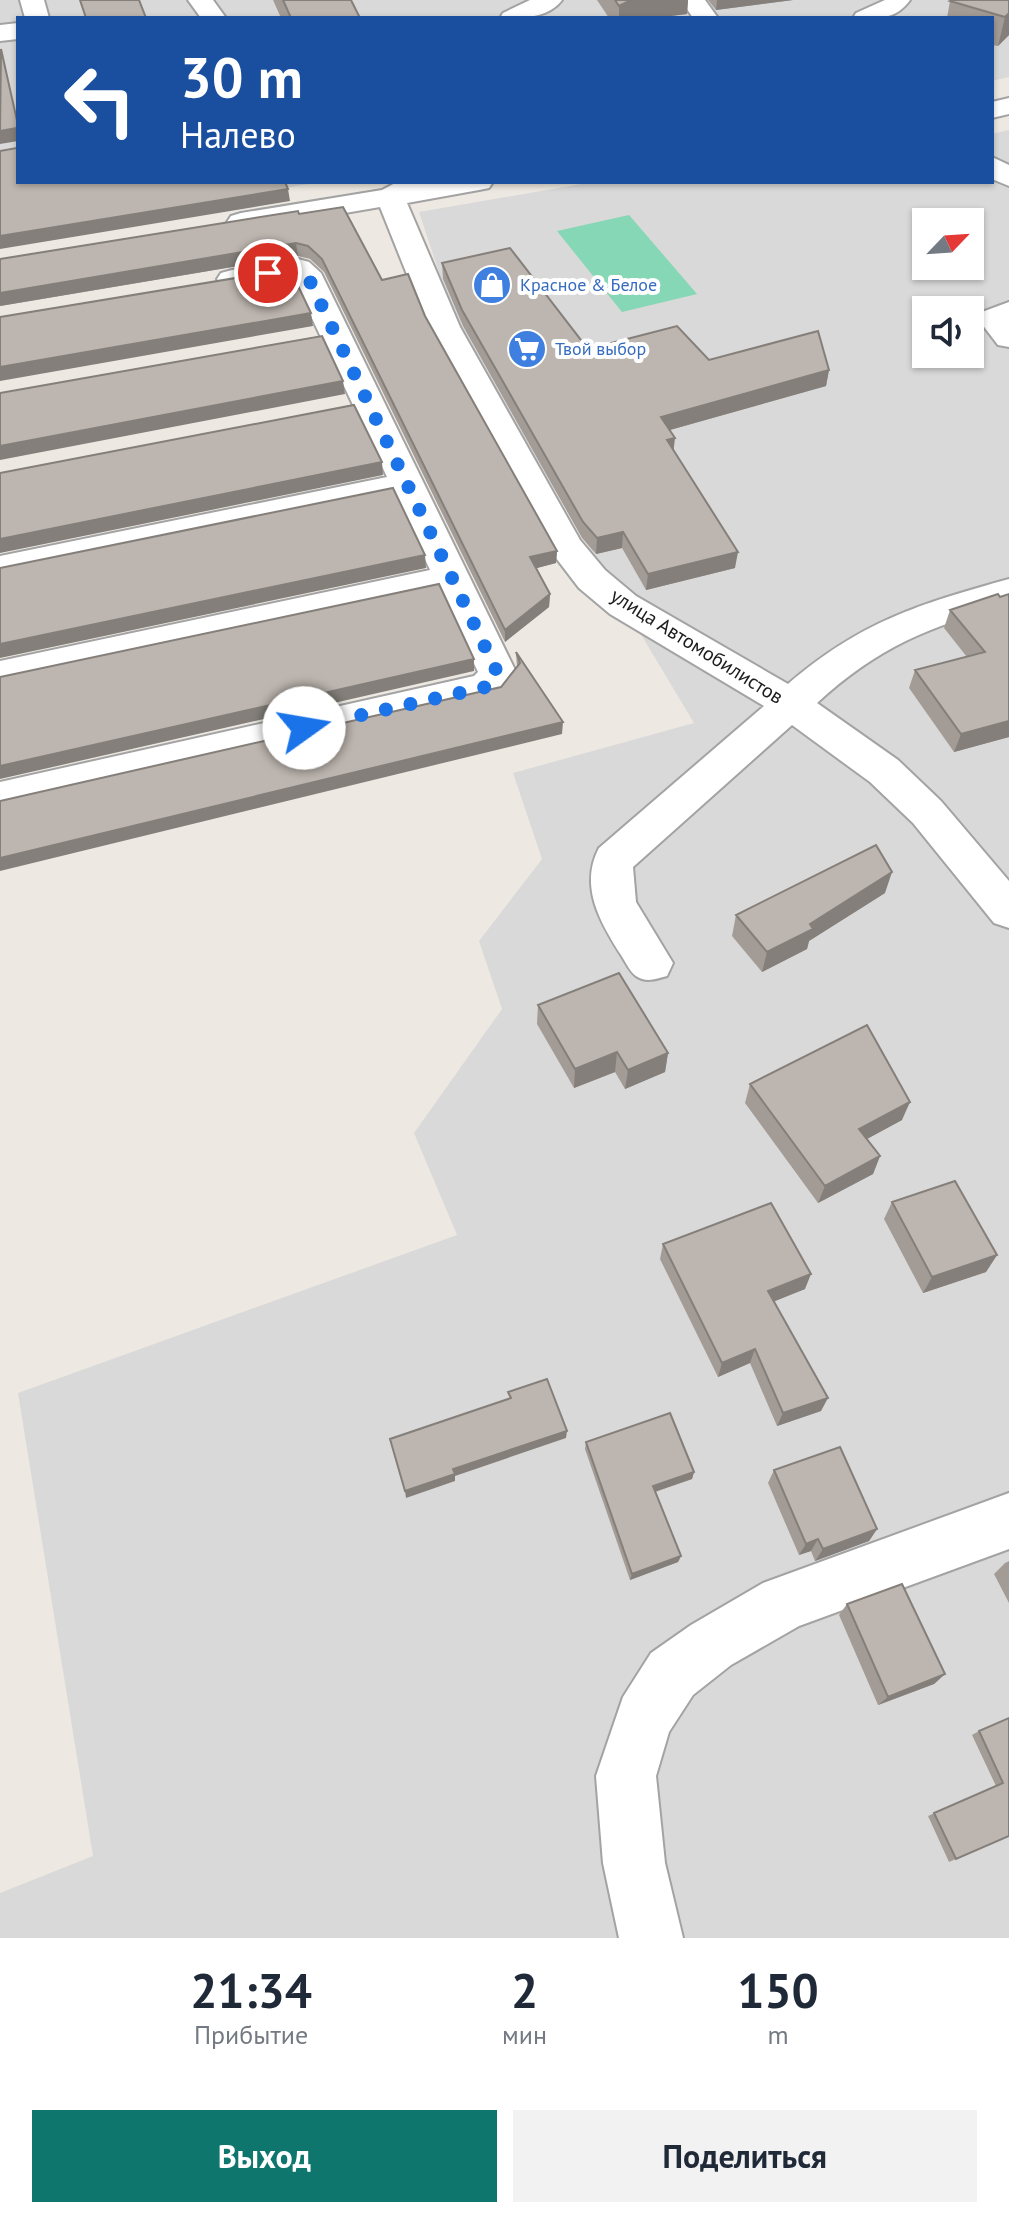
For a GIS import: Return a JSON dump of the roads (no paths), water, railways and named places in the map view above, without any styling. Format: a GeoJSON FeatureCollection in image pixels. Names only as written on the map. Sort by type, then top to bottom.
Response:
{"type":"FeatureCollection","features":[{"type":"Feature","properties":{"kind":"street"},"geometry":{"type":"LineString","coordinates":[[200,0],[212,16]]}},
{"type":"Feature","properties":{"kind":"street"},"geometry":{"type":"LineString","coordinates":[[517,16],[553,0],[566,16]]}},
{"type":"Feature","properties":{"kind":"street"},"geometry":{"type":"LineString","coordinates":[[870,16],[891,8],[898,0]]}},
{"type":"Feature","properties":{"kind":"street"},"geometry":{"type":"LineString","coordinates":[[212,226],[342,193],[460,184]]}},
{"type":"Feature","properties":{"kind":"street","name":"улица Автомобилистов"},"geometry":{"type":"LineString","coordinates":[[405,190],[444,327],[566,546],[583,568],[623,605],[834,732],[927,812],[1009,911]]}},
{"type":"Feature","properties":{"kind":"street"},"geometry":{"type":"LineString","coordinates":[[0,797],[486,687],[498,674],[407,484],[353,405],[320,337],[306,273],[298,268],[204,284]]}},
{"type":"Feature","properties":{"kind":"street"},"geometry":{"type":"LineString","coordinates":[[1009,311],[993,319],[1009,338]]}},
{"type":"Feature","properties":{"kind":"street"},"geometry":{"type":"LineString","coordinates":[[0,568],[407,484]]}},
{"type":"Feature","properties":{"kind":"street"},"geometry":{"type":"LineString","coordinates":[[0,675],[452,578]]}},
{"type":"Feature","properties":{"kind":"street"},"geometry":{"type":"LineString","coordinates":[[651,963],[620,915],[610,891],[608,877],[614,860],[829,670],[891,630],[1009,591]]}},
{"type":"Feature","properties":{"kind":"street"},"geometry":{"type":"LineString","coordinates":[[651,1938],[634,1863],[626,1776],[644,1718],[672,1674],[711,1645],[783,1603],[1009,1521]]}},
{"type":"Feature","properties":{"kind":"place","name":"Красное & Белое"},"geometry":{"type":"Point","coordinates":[492,285]}},
{"type":"Feature","properties":{"kind":"place","name":"Твой выбор"},"geometry":{"type":"Point","coordinates":[527,349]}}]}
